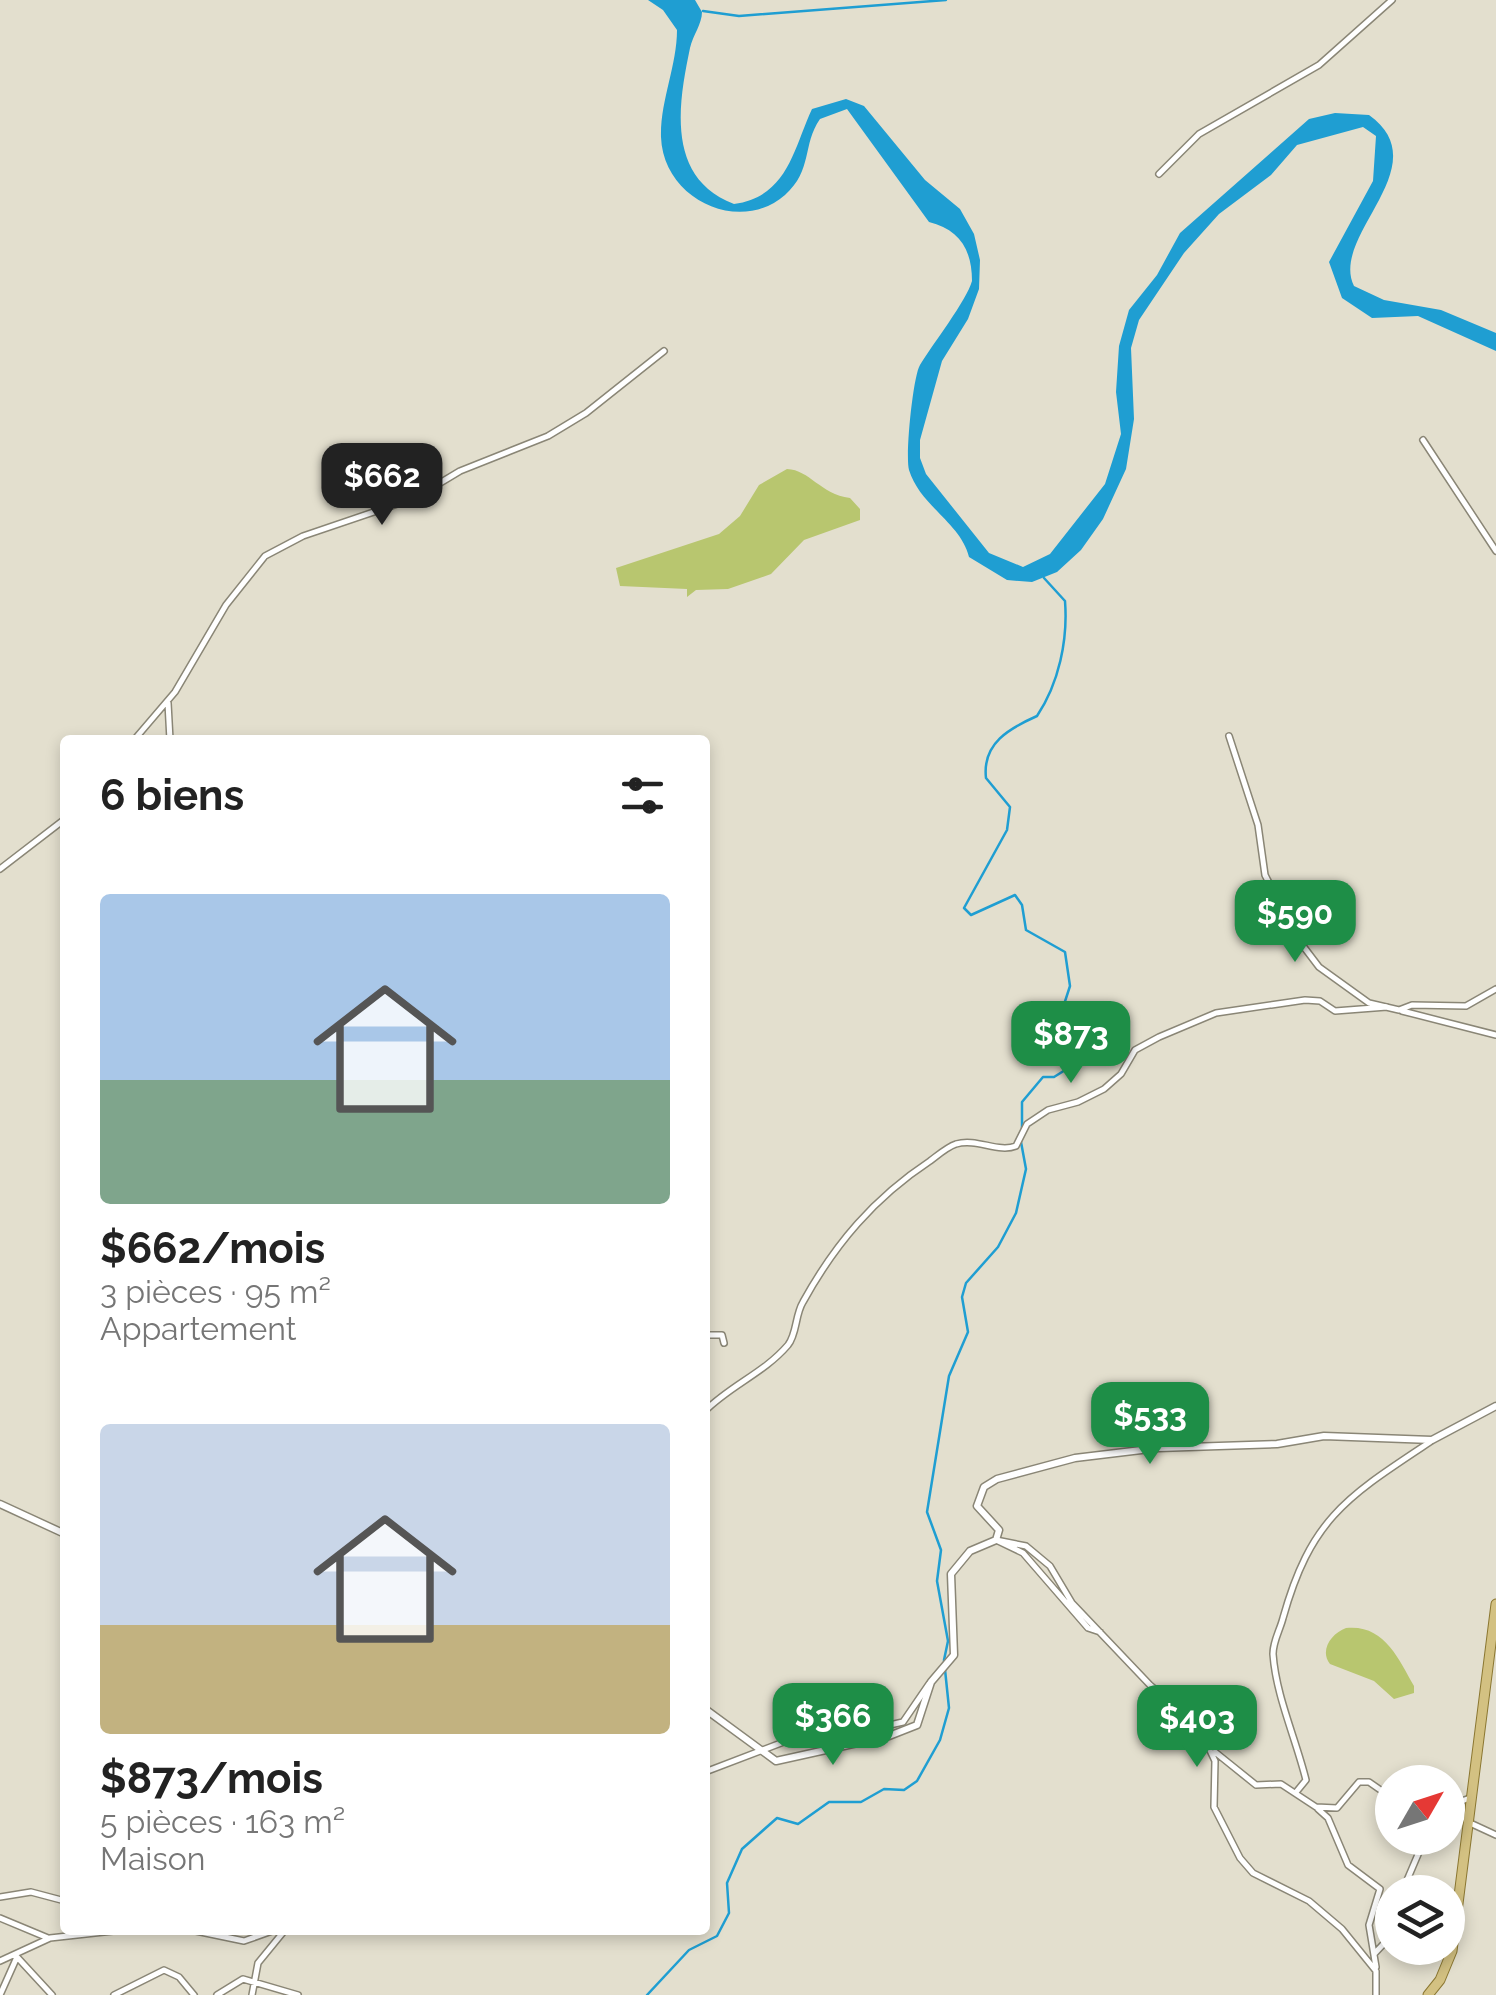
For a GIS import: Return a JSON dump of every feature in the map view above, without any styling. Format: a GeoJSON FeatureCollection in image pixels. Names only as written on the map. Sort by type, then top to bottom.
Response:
{"type":"FeatureCollection","features":[{"type":"Feature","properties":{"kind":"main road"},"geometry":{"type":"LineString","coordinates":[[1428,1995],[1440,1980],[1452,1951],[1496,1604]]}},
{"type":"Feature","properties":{"kind":"street"},"geometry":{"type":"LineString","coordinates":[[1160,174],[1199,134],[1319,65],[1392,0]]}},
{"type":"Feature","properties":{"kind":"street"},"geometry":{"type":"LineString","coordinates":[[138,735],[168,700],[226,605],[276,548],[415,498],[460,472],[548,436],[586,413],[664,351]]}},
{"type":"Feature","properties":{"kind":"street"},"geometry":{"type":"LineString","coordinates":[[1423,440],[1496,551]]}},
{"type":"Feature","properties":{"kind":"street"},"geometry":{"type":"LineString","coordinates":[[168,700],[170,735]]}},
{"type":"Feature","properties":{"kind":"street"},"geometry":{"type":"LineString","coordinates":[[1228,736],[1258,825],[1265,876],[1296,938],[1338,984],[1369,1003],[1496,1034]]}},
{"type":"Feature","properties":{"kind":"street"},"geometry":{"type":"LineString","coordinates":[[0,869],[60,823]]}},
{"type":"Feature","properties":{"kind":"street"},"geometry":{"type":"LineString","coordinates":[[1399,1010],[1466,1006],[1496,988]]}},
{"type":"Feature","properties":{"kind":"street"},"geometry":{"type":"LineString","coordinates":[[710,1406],[728,1388],[768,1368],[792,1340],[802,1304],[854,1223],[907,1175],[946,1149],[978,1142],[1008,1150],[1016,1146],[1026,1124],[1104,1089],[1121,1074],[1135,1050],[1216,1013],[1305,1000],[1320,1001],[1335,1010],[1387,1007]]}},
{"type":"Feature","properties":{"kind":"street"},"geometry":{"type":"LineString","coordinates":[[710,1335],[722,1335],[724,1343]]}},
{"type":"Feature","properties":{"kind":"street"},"geometry":{"type":"LineString","coordinates":[[1297,1791],[1306,1780],[1273,1649],[1294,1578],[1310,1542],[1332,1515],[1377,1476],[1432,1440],[1496,1406]]}},
{"type":"Feature","properties":{"kind":"street"},"geometry":{"type":"LineString","coordinates":[[996,1540],[999,1530],[977,1506],[984,1487],[1054,1462],[1158,1448],[1276,1444],[1324,1436],[1432,1440]]}},
{"type":"Feature","properties":{"kind":"street"},"geometry":{"type":"LineString","coordinates":[[0,1504],[60,1532]]}},
{"type":"Feature","properties":{"kind":"street"},"geometry":{"type":"LineString","coordinates":[[710,1770],[836,1722],[881,1727],[903,1722],[954,1655],[952,1574],[970,1551],[996,1540],[1023,1553],[1088,1628],[1100,1632],[1150,1685],[1198,1725],[1212,1750],[1256,1785],[1280,1784],[1297,1791],[1328,1818],[1348,1865],[1380,1890],[1370,1926],[1376,1995]]}},
{"type":"Feature","properties":{"kind":"street"},"geometry":{"type":"LineString","coordinates":[[710,1712],[776,1761],[792,1760],[890,1736],[917,1725],[931,1682]]}},
{"type":"Feature","properties":{"kind":"street"},"geometry":{"type":"LineString","coordinates":[[1212,1750],[1214,1807],[1240,1858],[1253,1873],[1309,1901],[1342,1928],[1376,1972]]}},
{"type":"Feature","properties":{"kind":"street"},"geometry":{"type":"LineString","coordinates":[[1316,1807],[1337,1808],[1359,1782],[1375,1786]]}},
{"type":"Feature","properties":{"kind":"street"},"geometry":{"type":"LineString","coordinates":[[1465,1800],[1470,1798]]}},
{"type":"Feature","properties":{"kind":"street"},"geometry":{"type":"LineString","coordinates":[[1467,1822],[1496,1835]]}},
{"type":"Feature","properties":{"kind":"street"},"geometry":{"type":"LineString","coordinates":[[0,1897],[31,1892],[60,1899]]}},
{"type":"Feature","properties":{"kind":"street"},"geometry":{"type":"LineString","coordinates":[[0,1918],[50,1938]]}},
{"type":"Feature","properties":{"kind":"street"},"geometry":{"type":"LineString","coordinates":[[0,1962],[50,1938],[77,1935]]}},
{"type":"Feature","properties":{"kind":"street"},"geometry":{"type":"LineString","coordinates":[[218,1935],[244,1940],[260,1935]]}},
{"type":"Feature","properties":{"kind":"street"},"geometry":{"type":"LineString","coordinates":[[252,1995],[258,1962],[281,1935]]}},
{"type":"Feature","properties":{"kind":"street"},"geometry":{"type":"LineString","coordinates":[[0,1995],[16,1957]]}},
{"type":"Feature","properties":{"kind":"street"},"geometry":{"type":"LineString","coordinates":[[16,1957],[52,1995]]}},
{"type":"Feature","properties":{"kind":"street"},"geometry":{"type":"LineString","coordinates":[[114,1995],[164,1970],[180,1977],[194,1995]]}},
{"type":"Feature","properties":{"kind":"street"},"geometry":{"type":"LineString","coordinates":[[215,1994],[243,1979],[298,1995]]}},
{"type":"Feature","properties":{"kind":"green space"},"geometry":{"type":"Polygon","coordinates":[[[787,469],[850,498],[860,509],[860,520],[804,540],[771,574],[728,589],[696,590],[687,597],[687,589],[620,586],[616,568],[719,534],[740,516],[759,485],[787,469]]]}},
{"type":"Feature","properties":{"kind":"green space"},"geometry":{"type":"Polygon","coordinates":[[[1346,1628],[1359,1628],[1380,1637],[1402,1665],[1414,1693],[1394,1699],[1374,1681],[1330,1664],[1326,1653],[1329,1643],[1346,1628]]]}},
{"type":"Feature","properties":{"kind":"water"},"geometry":{"type":"Polygon","coordinates":[[[648,0],[695,0],[702,12],[690,48],[682,93],[682,138],[697,177],[712,192],[734,204],[766,192],[786,169],[812,109],[846,99],[864,106],[925,180],[960,209],[974,234],[980,260],[979,289],[968,319],[942,361],[920,440],[920,458],[926,474],[989,553],[1023,567],[1050,554],[1105,484],[1121,434],[1116,392],[1119,346],[1129,310],[1157,275],[1180,233],[1309,119],[1335,113],[1369,115],[1388,135],[1393,156],[1389,178],[1356,245],[1350,266],[1354,286],[1384,300],[1441,310],[1496,333],[1496,351],[1418,316],[1372,318],[1342,298],[1329,262],[1373,181],[1376,136],[1363,127],[1297,145],[1271,175],[1219,214],[1184,253],[1139,320],[1131,348],[1134,419],[1126,469],[1103,519],[1081,550],[1057,572],[1032,582],[1007,580],[969,557],[958,534],[914,483],[908,462],[917,372],[972,281],[966,250],[955,235],[929,222],[847,109],[820,119],[794,186],[767,207],[726,211],[689,193],[665,159],[661,137],[677,30],[663,10],[648,0]]]}},
{"type":"Feature","properties":{"kind":"waterway"},"geometry":{"type":"LineString","coordinates":[[703,11],[739,16],[946,0]]}},
{"type":"Feature","properties":{"kind":"waterway"},"geometry":{"type":"LineString","coordinates":[[1022,1128],[1022,1102],[1043,1077],[1054,1077],[1078,1062],[1058,1023],[1070,986],[1065,952],[1026,930],[1022,905],[1015,895],[971,915],[964,908],[1007,830],[1010,807],[986,778],[988,755],[1000,738],[1037,716],[1060,661],[1065,601],[1044,578]]}},
{"type":"Feature","properties":{"kind":"waterway"},"geometry":{"type":"LineString","coordinates":[[647,1995],[689,1950],[717,1936],[729,1913],[727,1883],[742,1849],[777,1818],[798,1824],[829,1802],[861,1802],[884,1789],[904,1790],[917,1781],[940,1740],[949,1708],[944,1660],[948,1641],[937,1581],[941,1550],[927,1512],[949,1376],[968,1332],[962,1297],[966,1283],[998,1247],[1016,1213],[1026,1169],[1021,1142]]}}]}
